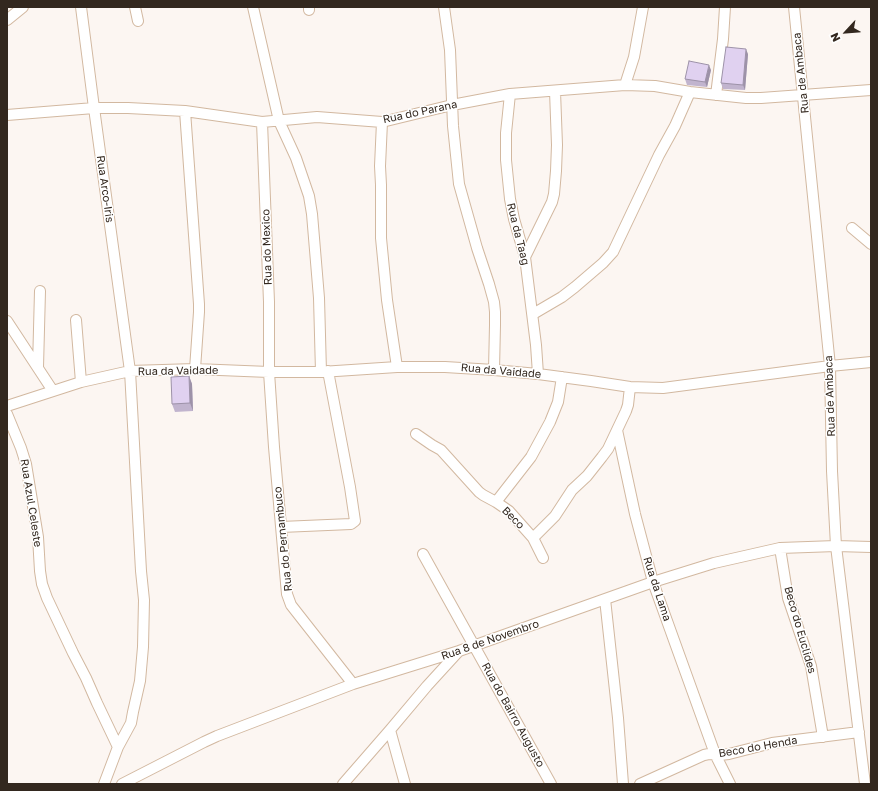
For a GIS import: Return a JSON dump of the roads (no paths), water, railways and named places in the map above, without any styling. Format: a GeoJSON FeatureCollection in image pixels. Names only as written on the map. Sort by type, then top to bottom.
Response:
{"type":"FeatureCollection","features":[{"type":"Feature","properties":{"kind":"street"},"geometry":{"type":"LineString","coordinates":[[7,20],[23,7]]}},
{"type":"Feature","properties":{"kind":"street","name":"Rua Arco-Iris"},"geometry":{"type":"LineString","coordinates":[[81,7],[130,371],[140,564],[144,600],[143,647],[140,681],[131,723],[118,747],[104,784]]}},
{"type":"Feature","properties":{"kind":"street"},"geometry":{"type":"LineString","coordinates":[[135,7],[138,21]]}},
{"type":"Feature","properties":{"kind":"street"},"geometry":{"type":"LineString","coordinates":[[253,7],[278,121],[296,158],[309,196],[312,214],[324,372],[350,487],[355,521],[351,524],[281,527]]}},
{"type":"Feature","properties":{"kind":"street"},"geometry":{"type":"LineString","coordinates":[[444,7],[450,50],[452,105],[459,184],[494,302],[494,370]]}},
{"type":"Feature","properties":{"kind":"street"},"geometry":{"type":"LineString","coordinates":[[625,85],[634,57],[642,7]]}},
{"type":"Feature","properties":{"kind":"street"},"geometry":{"type":"LineString","coordinates":[[716,95],[723,39],[725,7]]}},
{"type":"Feature","properties":{"kind":"street","name":"Rua de Ambaca"},"geometry":{"type":"LineString","coordinates":[[794,7],[804,94],[830,366],[832,471],[836,546],[865,784]]}},
{"type":"Feature","properties":{"kind":"street","name":"Rua do Parana"},"geometry":{"type":"LineString","coordinates":[[7,115],[94,108],[128,108],[185,111],[262,122],[317,117],[382,122],[452,105],[510,94],[625,85],[655,86],[690,92],[746,98],[871,90]]}},
{"type":"Feature","properties":{"kind":"street"},"geometry":{"type":"LineString","coordinates":[[525,257],[552,202],[554,194],[557,145],[555,91]]}},
{"type":"Feature","properties":{"kind":"street"},"geometry":{"type":"LineString","coordinates":[[533,314],[562,297],[575,287],[603,263],[613,252],[659,155],[675,126],[690,92]]}},
{"type":"Feature","properties":{"kind":"street","name":"Rua da Taag"},"geometry":{"type":"LineString","coordinates":[[510,94],[506,133],[507,174],[514,219],[525,257],[533,314],[538,374]]}},
{"type":"Feature","properties":{"kind":"street"},"geometry":{"type":"LineString","coordinates":[[185,111],[199,304],[195,369]]}},
{"type":"Feature","properties":{"kind":"street","name":"Rua do Mexico"},"geometry":{"type":"LineString","coordinates":[[262,122],[269,302],[269,372]]}},
{"type":"Feature","properties":{"kind":"street"},"geometry":{"type":"LineString","coordinates":[[382,122],[380,166],[381,238],[387,300],[398,367]]}},
{"type":"Feature","properties":{"kind":"street"},"geometry":{"type":"LineString","coordinates":[[852,228],[871,244]]}},
{"type":"Feature","properties":{"kind":"street"},"geometry":{"type":"LineString","coordinates":[[38,367],[40,292]]}},
{"type":"Feature","properties":{"kind":"street"},"geometry":{"type":"LineString","coordinates":[[7,320],[53,391]]}},
{"type":"Feature","properties":{"kind":"street"},"geometry":{"type":"LineString","coordinates":[[76,320],[81,382]]}},
{"type":"Feature","properties":{"kind":"street","name":"Rua da Vaidade"},"geometry":{"type":"LineString","coordinates":[[7,406],[81,382],[130,371],[195,369],[269,372],[324,372],[398,367],[445,367],[538,374],[630,387],[672,387],[871,362]]}},
{"type":"Feature","properties":{"kind":"street","name":"Rua do Pernambuco"},"geometry":{"type":"LineString","coordinates":[[269,372],[274,447],[288,594],[291,605],[353,684]]}},
{"type":"Feature","properties":{"kind":"street","name":"Beco"},"geometry":{"type":"LineString","coordinates":[[562,377],[558,402],[550,422],[531,456],[496,502],[509,511],[533,538],[555,516],[572,490],[587,476],[602,457],[617,430]]}},
{"type":"Feature","properties":{"kind":"street"},"geometry":{"type":"LineString","coordinates":[[617,430],[628,405],[630,387]]}},
{"type":"Feature","properties":{"kind":"street","name":"Rua Azul Celeste"},"geometry":{"type":"LineString","coordinates":[[7,414],[26,464],[38,537],[42,584],[67,641],[118,747]]}},
{"type":"Feature","properties":{"kind":"street","name":"Rua da Lama"},"geometry":{"type":"LineString","coordinates":[[617,430],[635,514],[654,582],[715,754],[730,784]]}},
{"type":"Feature","properties":{"kind":"street"},"geometry":{"type":"LineString","coordinates":[[416,434],[441,450],[479,492],[496,502]]}},
{"type":"Feature","properties":{"kind":"street"},"geometry":{"type":"LineString","coordinates":[[533,538],[544,558]]}},
{"type":"Feature","properties":{"kind":"street","name":"Rua 8 de Novembro"},"geometry":{"type":"LineString","coordinates":[[122,784],[217,736],[353,684],[474,646],[654,582],[714,563],[780,548],[836,546],[871,547]]}},
{"type":"Feature","properties":{"kind":"street","name":"Beco do Euclides"},"geometry":{"type":"LineString","coordinates":[[780,548],[788,598],[805,646],[813,675],[823,737]]}},
{"type":"Feature","properties":{"kind":"street","name":"Rua do Bairro Augusto"},"geometry":{"type":"LineString","coordinates":[[423,554],[551,784]]}},
{"type":"Feature","properties":{"kind":"street"},"geometry":{"type":"LineString","coordinates":[[605,599],[618,718],[623,784]]}},
{"type":"Feature","properties":{"kind":"street"},"geometry":{"type":"LineString","coordinates":[[343,784],[459,651]]}},
{"type":"Feature","properties":{"kind":"street"},"geometry":{"type":"LineString","coordinates":[[390,730],[405,784]]}},
{"type":"Feature","properties":{"kind":"street","name":"Beco do Henda"},"geometry":{"type":"LineString","coordinates":[[640,784],[700,756],[709,754],[729,754],[772,743],[859,732]]}}]}
